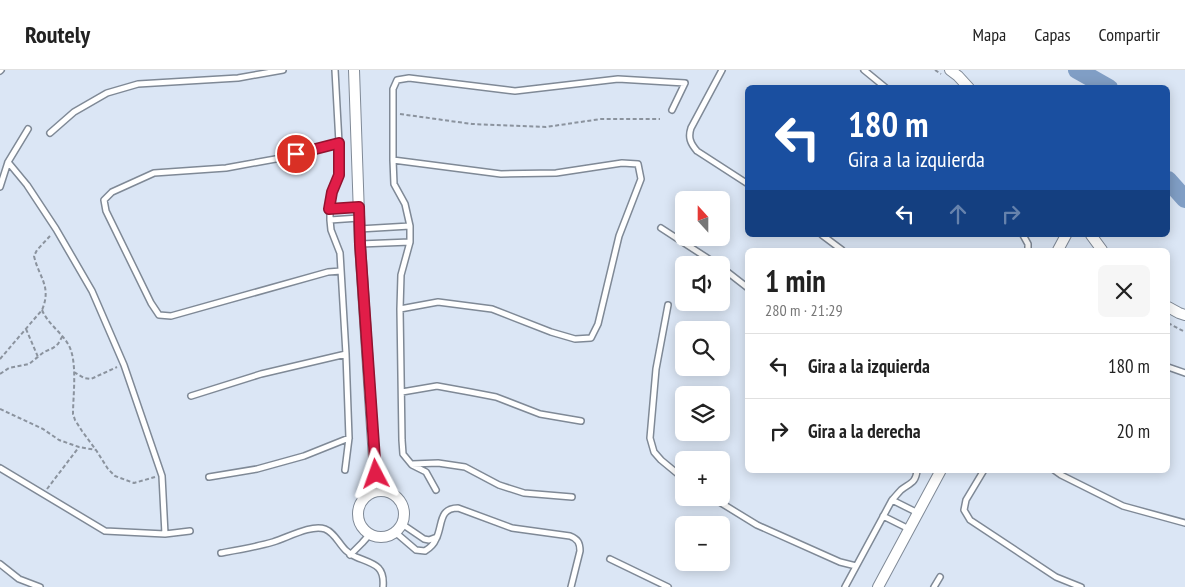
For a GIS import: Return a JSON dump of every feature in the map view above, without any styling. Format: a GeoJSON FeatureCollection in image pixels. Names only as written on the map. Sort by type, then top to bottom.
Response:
{"type":"FeatureCollection","features":[{"type":"Feature","properties":{"kind":"street"},"geometry":{"type":"LineString","coordinates":[[354,70],[360,244],[376,474],[367,496],[360,505],[358,516],[362,526],[370,534],[383,537],[390,535],[399,528],[404,516],[404,508],[397,497],[384,488],[376,474]]}},
{"type":"Feature","properties":{"kind":"street"},"geometry":{"type":"LineString","coordinates":[[950,70],[966,85]]}},
{"type":"Feature","properties":{"kind":"street"},"geometry":{"type":"LineString","coordinates":[[1092,237],[1101,248]]}},
{"type":"Feature","properties":{"kind":"street"},"geometry":{"type":"LineString","coordinates":[[1170,308],[1183,315]]}},
{"type":"Feature","properties":{"kind":"street"},"geometry":{"type":"LineString","coordinates":[[878,587],[938,473]]}},
{"type":"Feature","properties":{"kind":"street"},"geometry":{"type":"LineString","coordinates":[[367,496],[378,491],[390,492]]}},
{"type":"Feature","properties":{"kind":"lane"},"geometry":{"type":"LineString","coordinates":[[50,133],[74,112],[107,93],[138,84],[238,78],[283,70]]}},
{"type":"Feature","properties":{"kind":"lane"},"geometry":{"type":"LineString","coordinates":[[335,70],[339,175],[332,192],[329,209],[331,230],[340,253],[342,271],[348,438],[345,470]]}},
{"type":"Feature","properties":{"kind":"lane"},"geometry":{"type":"LineString","coordinates":[[722,70],[691,128],[689,138],[697,151],[745,182]]}},
{"type":"Feature","properties":{"kind":"lane"},"geometry":{"type":"LineString","coordinates":[[864,70],[882,85]]}},
{"type":"Feature","properties":{"kind":"lane"},"geometry":{"type":"LineString","coordinates":[[436,490],[426,472],[412,464],[404,454],[402,440],[401,275],[410,242],[410,226],[405,204],[394,184],[392,113],[393,90],[397,80],[409,78],[515,91],[618,79],[685,83],[672,110]]}},
{"type":"Feature","properties":{"kind":"lane"},"geometry":{"type":"LineString","coordinates":[[0,187],[8,162],[28,129]]}},
{"type":"Feature","properties":{"kind":"lane"},"geometry":{"type":"LineString","coordinates":[[339,143],[281,158],[226,168],[154,173],[112,192],[104,200],[106,211],[151,303],[159,315],[171,316],[328,272],[342,271]]}},
{"type":"Feature","properties":{"kind":"lane"},"geometry":{"type":"LineString","coordinates":[[393,160],[501,174],[556,173],[622,163],[638,164],[641,179],[619,236],[598,324],[591,338],[575,338],[550,332],[492,309],[438,302],[400,309]]}},
{"type":"Feature","properties":{"kind":"lane"},"geometry":{"type":"LineString","coordinates":[[8,162],[27,185],[56,229],[92,291],[124,365],[162,476],[165,534]]}},
{"type":"Feature","properties":{"kind":"lane"},"geometry":{"type":"LineString","coordinates":[[329,209],[359,207]]}},
{"type":"Feature","properties":{"kind":"lane"},"geometry":{"type":"LineString","coordinates":[[330,220],[359,224],[410,226]]}},
{"type":"Feature","properties":{"kind":"lane"},"geometry":{"type":"LineString","coordinates":[[662,228],[705,256]]}},
{"type":"Feature","properties":{"kind":"lane"},"geometry":{"type":"LineString","coordinates":[[825,237],[839,248]]}},
{"type":"Feature","properties":{"kind":"lane"},"geometry":{"type":"LineString","coordinates":[[360,244],[410,242]]}},
{"type":"Feature","properties":{"kind":"lane"},"geometry":{"type":"LineString","coordinates":[[730,274],[745,286]]}},
{"type":"Feature","properties":{"kind":"lane"},"geometry":{"type":"LineString","coordinates":[[668,305],[656,368],[650,438],[654,452],[675,471]]}},
{"type":"Feature","properties":{"kind":"lane"},"geometry":{"type":"LineString","coordinates":[[191,396],[261,374],[346,354]]}},
{"type":"Feature","properties":{"kind":"lane"},"geometry":{"type":"LineString","coordinates":[[1170,368],[1185,373]]}},
{"type":"Feature","properties":{"kind":"lane"},"geometry":{"type":"LineString","coordinates":[[402,392],[437,386],[496,397],[540,414],[581,420]]}},
{"type":"Feature","properties":{"kind":"lane"},"geometry":{"type":"LineString","coordinates":[[209,477],[257,469],[304,456],[348,438]]}},
{"type":"Feature","properties":{"kind":"lane"},"geometry":{"type":"LineString","coordinates":[[412,464],[438,463],[465,467],[499,485],[524,494],[572,497]]}},
{"type":"Feature","properties":{"kind":"lane"},"geometry":{"type":"LineString","coordinates":[[0,468],[105,531],[165,534],[190,531]]}},
{"type":"Feature","properties":{"kind":"lane"},"geometry":{"type":"LineString","coordinates":[[845,587],[892,500],[900,490],[912,483],[916,473]]}},
{"type":"Feature","properties":{"kind":"lane"},"geometry":{"type":"LineString","coordinates":[[982,473],[966,500],[964,510],[970,520],[1056,577],[1081,587]]}},
{"type":"Feature","properties":{"kind":"lane"},"geometry":{"type":"LineString","coordinates":[[1058,473],[1123,506],[1185,523]]}},
{"type":"Feature","properties":{"kind":"lane"},"geometry":{"type":"LineString","coordinates":[[892,500],[918,513]]}},
{"type":"Feature","properties":{"kind":"lane"},"geometry":{"type":"LineString","coordinates":[[725,506],[757,526],[840,562],[856,566]]}},
{"type":"Feature","properties":{"kind":"lane"},"geometry":{"type":"LineString","coordinates":[[399,528],[412,547],[425,551],[432,546],[437,537],[445,512],[449,509],[458,508],[512,528],[575,538],[580,545],[580,551],[571,587]]}},
{"type":"Feature","properties":{"kind":"lane"},"geometry":{"type":"LineString","coordinates":[[883,516],[909,529]]}},
{"type":"Feature","properties":{"kind":"lane"},"geometry":{"type":"LineString","coordinates":[[220,553],[272,542],[310,529],[320,528],[328,530],[350,555],[376,565],[384,576],[383,587]]}},
{"type":"Feature","properties":{"kind":"lane"},"geometry":{"type":"LineString","coordinates":[[399,528],[424,540],[437,537]]}},
{"type":"Feature","properties":{"kind":"lane"},"geometry":{"type":"LineString","coordinates":[[350,555],[370,534]]}},
{"type":"Feature","properties":{"kind":"lane"},"geometry":{"type":"LineString","coordinates":[[610,558],[668,587]]}},
{"type":"Feature","properties":{"kind":"lane"},"geometry":{"type":"LineString","coordinates":[[0,564],[19,579],[40,587]]}},
{"type":"Feature","properties":{"kind":"lane"},"geometry":{"type":"LineString","coordinates":[[934,587],[940,576]]}},
{"type":"Feature","properties":{"kind":"path"},"geometry":{"type":"LineString","coordinates":[[392,113],[472,124],[546,127],[600,119],[660,119]]}},
{"type":"Feature","properties":{"kind":"path"},"geometry":{"type":"LineString","coordinates":[[0,358],[42,310],[45,303],[45,287],[34,256],[56,229]]}},
{"type":"Feature","properties":{"kind":"path"},"geometry":{"type":"LineString","coordinates":[[42,310],[44,316],[68,344],[74,358],[72,414],[108,469],[115,476],[134,482],[162,476]]}},
{"type":"Feature","properties":{"kind":"path"},"geometry":{"type":"LineString","coordinates":[[1170,324],[1185,332]]}},
{"type":"Feature","properties":{"kind":"path"},"geometry":{"type":"LineString","coordinates":[[26,329],[38,357]]}},
{"type":"Feature","properties":{"kind":"path"},"geometry":{"type":"LineString","coordinates":[[0,374],[9,368],[29,364],[44,352],[53,348],[62,337]]}},
{"type":"Feature","properties":{"kind":"path"},"geometry":{"type":"LineString","coordinates":[[74,372],[84,378],[91,378],[124,365]]}},
{"type":"Feature","properties":{"kind":"path"},"geometry":{"type":"LineString","coordinates":[[0,409],[43,429],[60,440],[78,447],[96,450]]}},
{"type":"Feature","properties":{"kind":"path"},"geometry":{"type":"LineString","coordinates":[[43,494],[78,447]]}},
{"type":"Feature","properties":{"kind":"waterway"},"geometry":{"type":"LineString","coordinates":[[1077,70],[1104,85]]}},
{"type":"Feature","properties":{"kind":"waterway"},"geometry":{"type":"LineString","coordinates":[[1170,182],[1185,199]]}},
{"type":"Feature","properties":{"kind":"route"},"geometry":{"type":"LineString","coordinates":[[296,154],[339,143],[339,175],[332,192],[329,209],[359,207],[376,474]]}}]}
